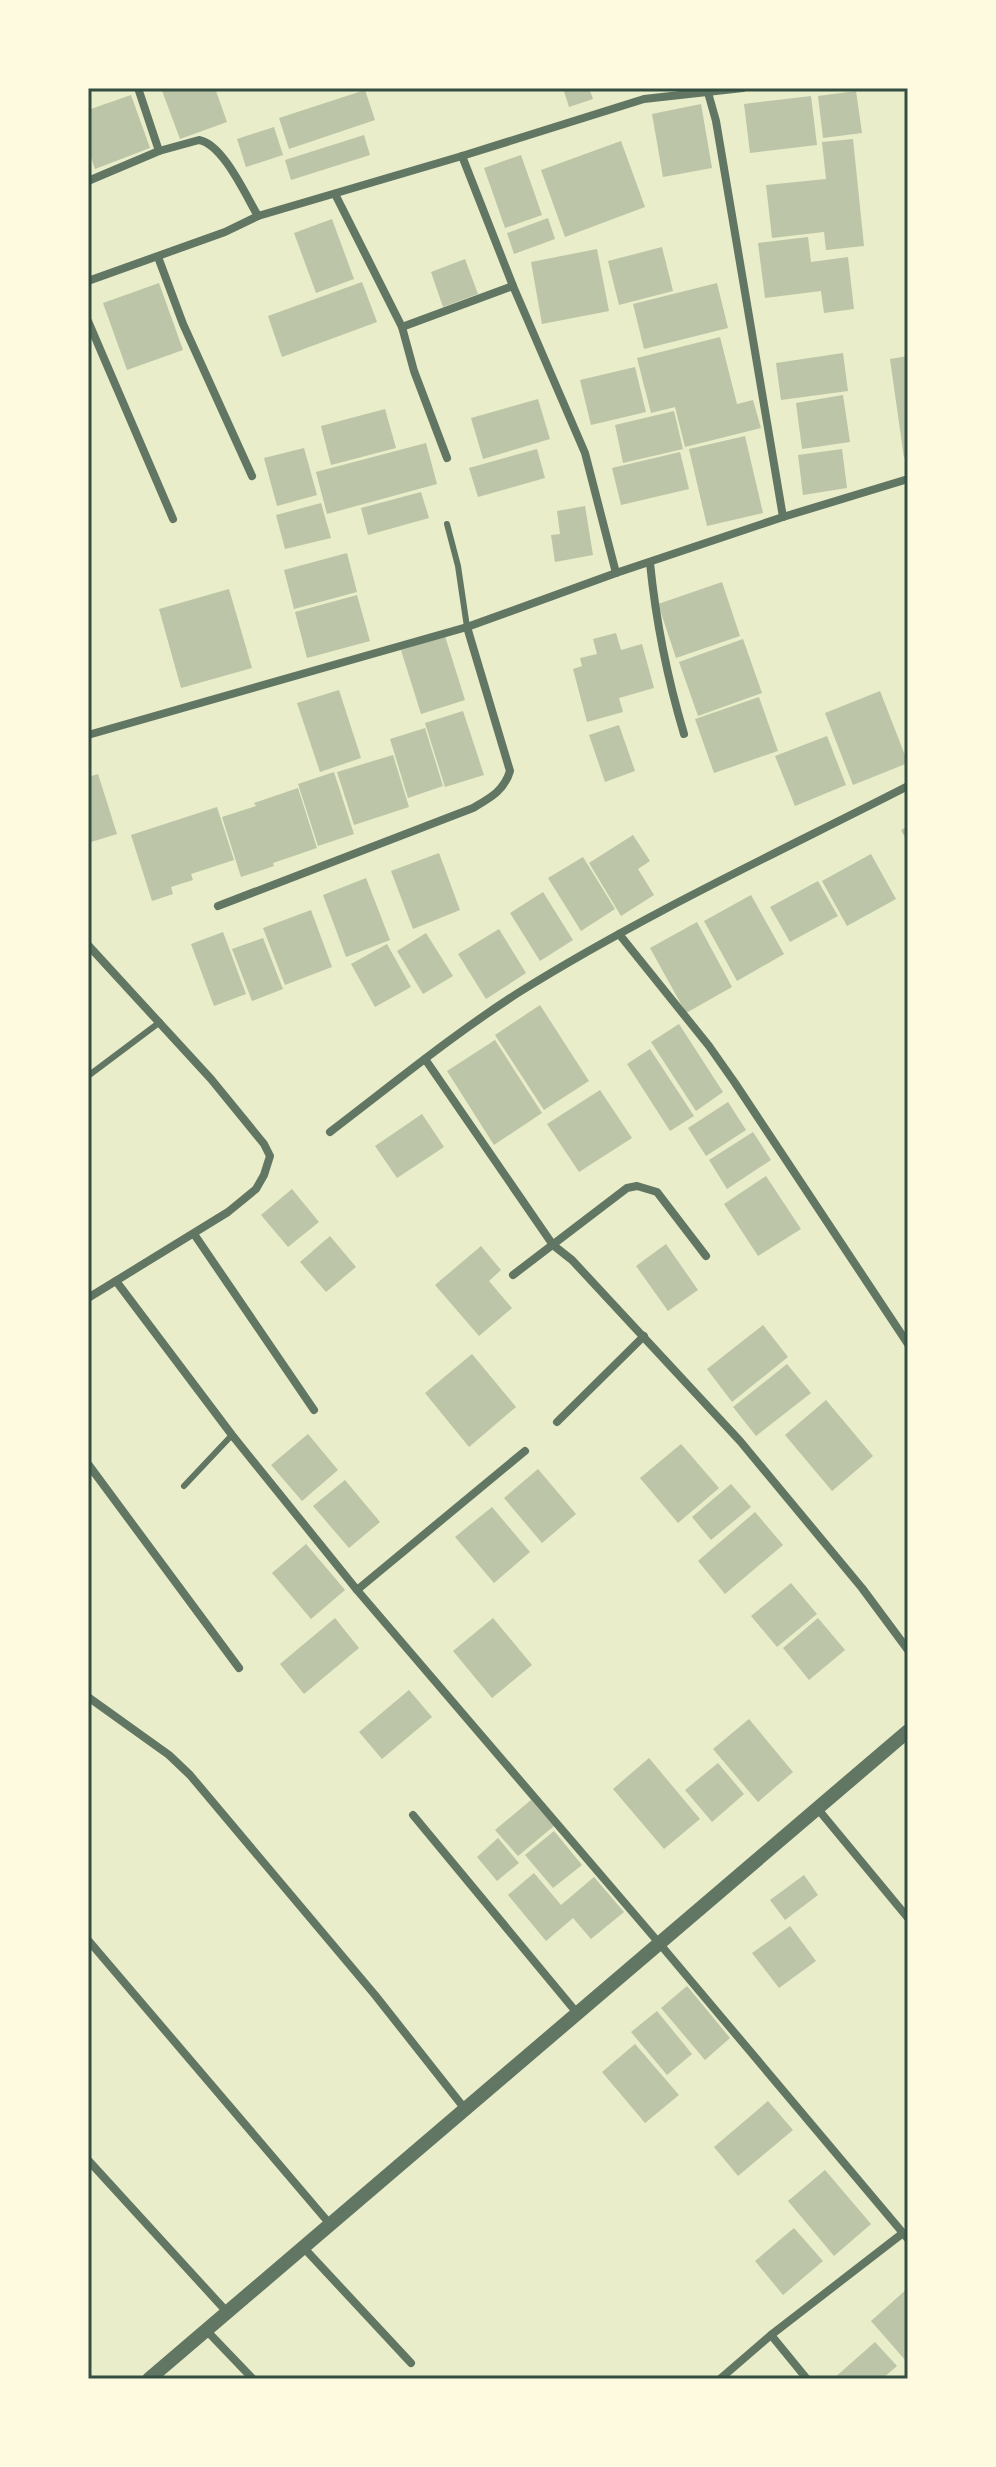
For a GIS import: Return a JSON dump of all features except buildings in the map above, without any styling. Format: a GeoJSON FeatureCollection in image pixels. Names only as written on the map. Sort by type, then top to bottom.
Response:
{"type":"FeatureCollection","features":[{"type":"Feature","properties":{"kind":"street"},"geometry":{"type":"LineString","coordinates":[[138,88],[159,151]]}},
{"type":"Feature","properties":{"kind":"street"},"geometry":{"type":"LineString","coordinates":[[88,281],[225,232],[258,216],[644,99],[707,89],[743,88]]}},
{"type":"Feature","properties":{"kind":"street"},"geometry":{"type":"LineString","coordinates":[[707,89],[716,121],[783,517]]}},
{"type":"Feature","properties":{"kind":"street"},"geometry":{"type":"LineString","coordinates":[[88,181],[159,151],[199,140],[213,146],[227,162],[258,216]]}},
{"type":"Feature","properties":{"kind":"street"},"geometry":{"type":"LineString","coordinates":[[462,156],[513,286],[585,453],[616,573]]}},
{"type":"Feature","properties":{"kind":"street"},"geometry":{"type":"LineString","coordinates":[[335,194],[402,327],[414,371],[447,458]]}},
{"type":"Feature","properties":{"kind":"street"},"geometry":{"type":"LineString","coordinates":[[158,257],[183,324],[252,476]]}},
{"type":"Feature","properties":{"kind":"street"},"geometry":{"type":"LineString","coordinates":[[402,327],[513,286]]}},
{"type":"Feature","properties":{"kind":"street"},"geometry":{"type":"LineString","coordinates":[[88,321],[173,519]]}},
{"type":"Feature","properties":{"kind":"street"},"geometry":{"type":"LineString","coordinates":[[88,735],[467,627],[616,573],[908,479]]}},
{"type":"Feature","properties":{"kind":"street"},"geometry":{"type":"LineString","coordinates":[[650,563],[655,613],[668,683],[684,734]]}},
{"type":"Feature","properties":{"kind":"street"},"geometry":{"type":"LineString","coordinates":[[218,906],[473,808],[495,796],[506,784],[510,771],[467,627]]}},
{"type":"Feature","properties":{"kind":"street"},"geometry":{"type":"LineString","coordinates":[[330,1132],[425,1059],[520,992],[619,934],[908,786]]}},
{"type":"Feature","properties":{"kind":"street"},"geometry":{"type":"LineString","coordinates":[[619,934],[709,1046],[908,1344]]}},
{"type":"Feature","properties":{"kind":"street"},"geometry":{"type":"LineString","coordinates":[[88,945],[220,1090],[264,1144],[270,1156],[256,1189],[228,1212],[88,1298]]}},
{"type":"Feature","properties":{"kind":"street"},"geometry":{"type":"LineString","coordinates":[[425,1059],[553,1245],[572,1260],[740,1441],[862,1588],[908,1650]]}},
{"type":"Feature","properties":{"kind":"street"},"geometry":{"type":"LineString","coordinates":[[513,1275],[627,1188],[637,1186],[657,1192],[706,1256]]}},
{"type":"Feature","properties":{"kind":"street"},"geometry":{"type":"LineString","coordinates":[[194,1234],[314,1410]]}},
{"type":"Feature","properties":{"kind":"street"},"geometry":{"type":"LineString","coordinates":[[116,1281],[232,1435],[357,1590],[906,2236],[771,2335],[720,2379]]}},
{"type":"Feature","properties":{"kind":"street"},"geometry":{"type":"LineString","coordinates":[[557,1422],[644,1336]]}},
{"type":"Feature","properties":{"kind":"street"},"geometry":{"type":"LineString","coordinates":[[357,1590],[525,1451]]}},
{"type":"Feature","properties":{"kind":"street"},"geometry":{"type":"LineString","coordinates":[[88,1464],[239,1668]]}},
{"type":"Feature","properties":{"kind":"street"},"geometry":{"type":"LineString","coordinates":[[88,1697],[169,1755],[190,1775],[375,1995],[465,2109]]}},
{"type":"Feature","properties":{"kind":"street"},"geometry":{"type":"LineString","coordinates":[[149,2379],[908,1731]]}},
{"type":"Feature","properties":{"kind":"street"},"geometry":{"type":"LineString","coordinates":[[822,1805],[908,1918]]}},
{"type":"Feature","properties":{"kind":"street"},"geometry":{"type":"LineString","coordinates":[[413,1815],[577,2013]]}},
{"type":"Feature","properties":{"kind":"street"},"geometry":{"type":"LineString","coordinates":[[88,1940],[329,2223]]}},
{"type":"Feature","properties":{"kind":"street"},"geometry":{"type":"LineString","coordinates":[[88,2160],[227,2312]]}},
{"type":"Feature","properties":{"kind":"street"},"geometry":{"type":"LineString","coordinates":[[303,2247],[411,2363]]}},
{"type":"Feature","properties":{"kind":"street"},"geometry":{"type":"LineString","coordinates":[[206,2330],[253,2379]]}},
{"type":"Feature","properties":{"kind":"street"},"geometry":{"type":"LineString","coordinates":[[771,2335],[807,2379]]}},
{"type":"Feature","properties":{"kind":"lane"},"geometry":{"type":"LineString","coordinates":[[447,524],[458,566],[467,627]]}},
{"type":"Feature","properties":{"kind":"lane"},"geometry":{"type":"LineString","coordinates":[[88,1076],[160,1022]]}},
{"type":"Feature","properties":{"kind":"lane"},"geometry":{"type":"LineString","coordinates":[[184,1486],[232,1435]]}}]}
